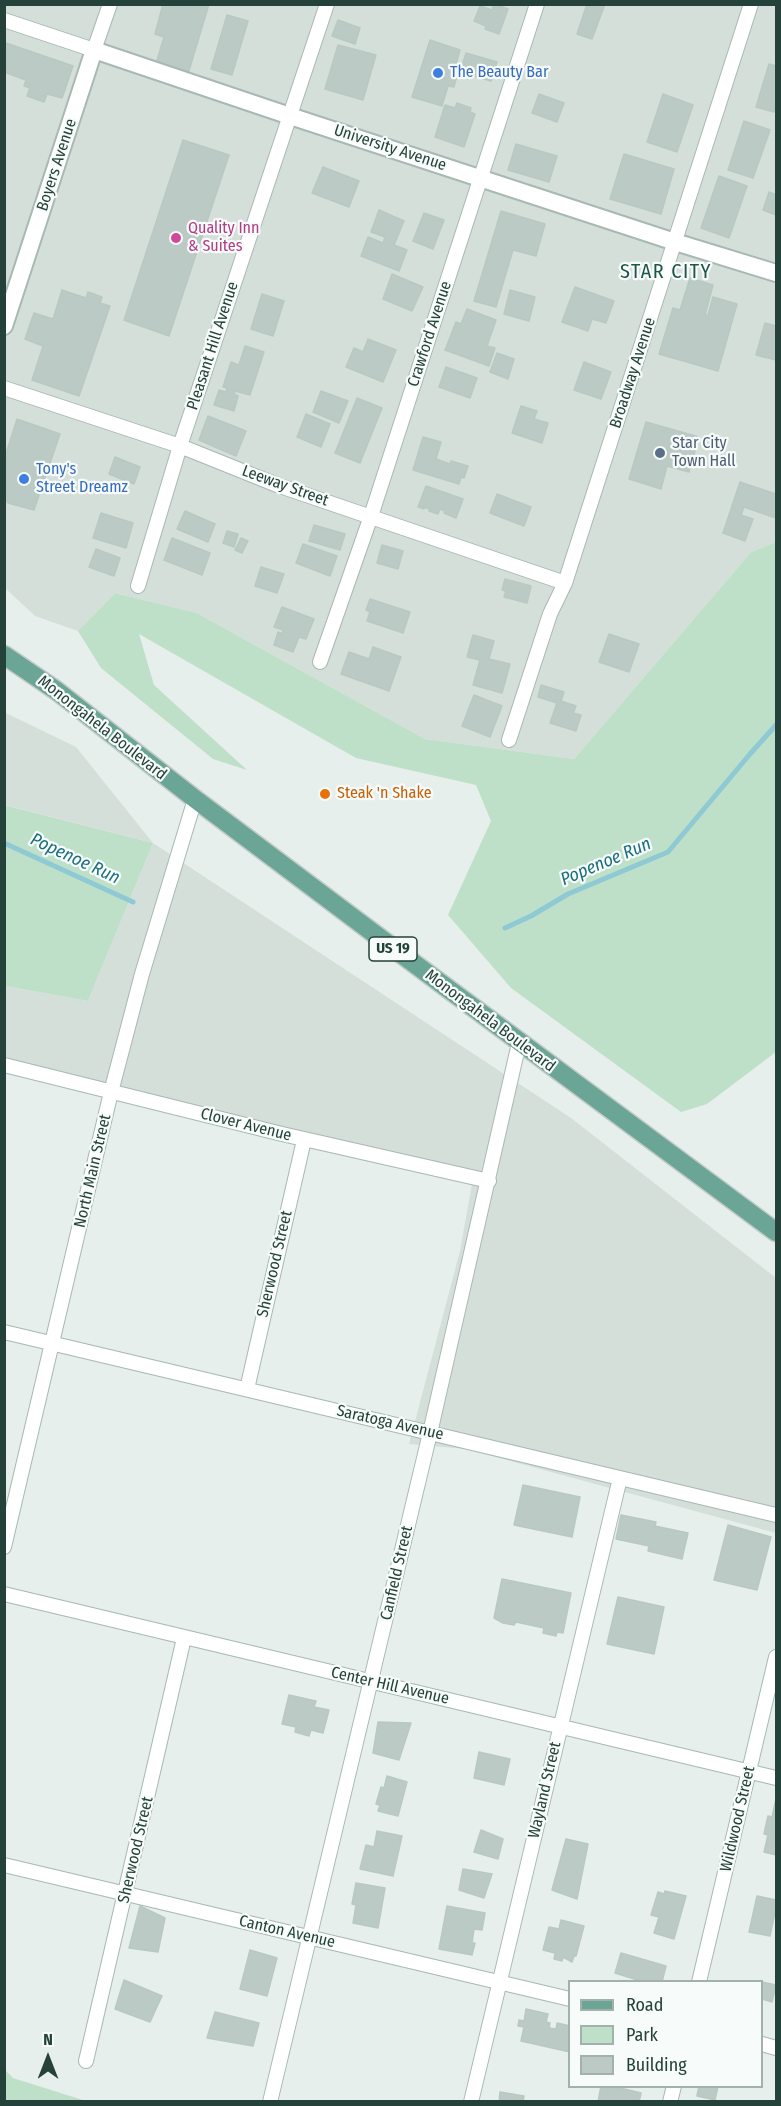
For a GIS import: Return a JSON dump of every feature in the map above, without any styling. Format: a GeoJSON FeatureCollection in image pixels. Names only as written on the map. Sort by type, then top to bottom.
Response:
{"type":"FeatureCollection","features":[{"type":"Feature","properties":{"kind":"main road"},"geometry":{"type":"LineString","coordinates":[[4,644],[9,658]]}},
{"type":"Feature","properties":{"kind":"main road","name":"Monongahela Boulevard"},"geometry":{"type":"LineString","coordinates":[[9,658],[57,691],[195,800],[519,1043],[777,1232]]}},
{"type":"Feature","properties":{"kind":"street","name":"Boyers Avenue"},"geometry":{"type":"LineString","coordinates":[[4,326],[110,4]]}},
{"type":"Feature","properties":{"kind":"street","name":"Pleasant Hill Avenue"},"geometry":{"type":"LineString","coordinates":[[138,586],[180,446],[327,4]]}},
{"type":"Feature","properties":{"kind":"street","name":"Crawford Avenue"},"geometry":{"type":"LineString","coordinates":[[320,662],[371,516],[537,4]]}},
{"type":"Feature","properties":{"kind":"street","name":"Broadway Avenue"},"geometry":{"type":"LineString","coordinates":[[509,740],[550,614],[565,583],[751,4]]}},
{"type":"Feature","properties":{"kind":"street","name":"University Avenue"},"geometry":{"type":"LineString","coordinates":[[4,20],[290,116],[777,273]]}},
{"type":"Feature","properties":{"kind":"street","name":"Leeway Street"},"geometry":{"type":"LineString","coordinates":[[4,388],[180,446],[277,485],[565,583]]}},
{"type":"Feature","properties":{"kind":"street","name":"North Main Street"},"geometry":{"type":"LineString","coordinates":[[4,1546],[111,1092],[142,974],[195,800]]}},
{"type":"Feature","properties":{"kind":"street","name":"Canfield Street"},"geometry":{"type":"LineString","coordinates":[[270,2102],[430,1433],[519,1043]]}},
{"type":"Feature","properties":{"kind":"street","name":"Clover Avenue"},"geometry":{"type":"LineString","coordinates":[[4,1065],[304,1140],[489,1181]]}},
{"type":"Feature","properties":{"kind":"street","name":"Sherwood Street"},"geometry":{"type":"LineString","coordinates":[[247,1389],[304,1140]]}},
{"type":"Feature","properties":{"kind":"street","name":"Saratoga Avenue"},"geometry":{"type":"LineString","coordinates":[[4,1332],[777,1515]]}},
{"type":"Feature","properties":{"kind":"street","name":"Wayland Street"},"geometry":{"type":"LineString","coordinates":[[471,2102],[620,1478]]}},
{"type":"Feature","properties":{"kind":"street","name":"Center Hill Avenue"},"geometry":{"type":"LineString","coordinates":[[4,1594],[777,1778]]}},
{"type":"Feature","properties":{"kind":"street","name":"Sherwood Street"},"geometry":{"type":"LineString","coordinates":[[86,2061],[184,1638]]}},
{"type":"Feature","properties":{"kind":"street","name":"Wildwood Street"},"geometry":{"type":"LineString","coordinates":[[699,1980],[777,1657]]}},
{"type":"Feature","properties":{"kind":"street","name":"Canton Avenue"},"geometry":{"type":"LineString","coordinates":[[4,1865],[568,1999]]}},
{"type":"Feature","properties":{"kind":"shaded area"},"geometry":{"type":"Polygon","coordinates":[[[4,5],[776,5],[776,542],[751,552],[574,759],[425,739],[197,613],[115,593],[78,631],[35,616],[5,588],[4,5]]]}},
{"type":"Feature","properties":{"kind":"shaded area"},"geometry":{"type":"Polygon","coordinates":[[[4,712],[76,747],[153,843],[5,805],[4,712]]]}},
{"type":"Feature","properties":{"kind":"shaded area"},"geometry":{"type":"Polygon","coordinates":[[[153,843],[571,1118],[776,1278],[776,1533],[466,1449],[409,1444],[460,1251],[473,1178],[5,1063],[5,986],[88,1001],[153,843]]]}},
{"type":"Feature","properties":{"kind":"green space"},"geometry":{"type":"Polygon","coordinates":[[[776,542],[776,1052],[707,1104],[681,1112],[511,988],[448,915],[491,821],[476,785],[356,758],[139,634],[154,685],[247,770],[213,759],[101,668],[78,631],[115,593],[197,613],[425,739],[574,759],[751,552],[776,542]]]}},
{"type":"Feature","properties":{"kind":"green space"},"geometry":{"type":"Polygon","coordinates":[[[4,805],[153,843],[88,1001],[5,986],[4,805]]]}},
{"type":"Feature","properties":{"kind":"green space"},"geometry":{"type":"Polygon","coordinates":[[[5,2070],[13,2078],[86,2101],[5,2101],[5,2070]]]}},
{"type":"Feature","properties":{"kind":"building"},"geometry":{"type":"Polygon","coordinates":[[[163,4],[209,4],[188,74],[156,64],[164,37],[155,34],[163,4]]]}},
{"type":"Feature","properties":{"kind":"building"},"geometry":{"type":"Polygon","coordinates":[[[494,4],[508,9],[499,34],[485,29],[486,26],[474,21],[480,6],[492,10],[494,4]]]}},
{"type":"Feature","properties":{"kind":"building"},"geometry":{"type":"Polygon","coordinates":[[[587,4],[605,4],[592,39],[577,34],[587,4]]]}},
{"type":"Feature","properties":{"kind":"building"},"geometry":{"type":"Polygon","coordinates":[[[227,15],[248,21],[232,75],[211,69],[227,15]]]}},
{"type":"Feature","properties":{"kind":"building"},"geometry":{"type":"Polygon","coordinates":[[[338,20],[360,28],[355,44],[332,36],[338,20]]]}},
{"type":"Feature","properties":{"kind":"building","name":"The Beauty Bar"},"geometry":{"type":"Polygon","coordinates":[[[430,40],[460,50],[454,71],[457,75],[454,87],[448,86],[442,106],[412,97],[430,40]]]}},
{"type":"Feature","properties":{"kind":"building"},"geometry":{"type":"Polygon","coordinates":[[[6,43],[73,66],[62,98],[47,94],[44,102],[27,96],[30,88],[24,86],[26,80],[4,72],[6,43]]]}},
{"type":"Feature","properties":{"kind":"building"},"geometry":{"type":"Polygon","coordinates":[[[338,45],[376,55],[363,100],[325,89],[338,45]]]}},
{"type":"Feature","properties":{"kind":"building"},"geometry":{"type":"Polygon","coordinates":[[[466,53],[497,62],[491,81],[460,72],[466,53]]]}},
{"type":"Feature","properties":{"kind":"building"},"geometry":{"type":"Polygon","coordinates":[[[769,64],[776,66],[774,112],[756,107],[769,64]]]}},
{"type":"Feature","properties":{"kind":"building"},"geometry":{"type":"Polygon","coordinates":[[[539,94],[564,103],[557,122],[532,113],[539,94]]]}},
{"type":"Feature","properties":{"kind":"building"},"geometry":{"type":"Polygon","coordinates":[[[663,94],[693,105],[677,152],[647,142],[663,94]]]}},
{"type":"Feature","properties":{"kind":"building"},"geometry":{"type":"Polygon","coordinates":[[[457,103],[471,108],[470,112],[475,114],[464,147],[435,137],[445,105],[455,108],[457,103]]]}},
{"type":"Feature","properties":{"kind":"building"},"geometry":{"type":"Polygon","coordinates":[[[744,121],[770,130],[753,178],[728,170],[744,121]]]}},
{"type":"Feature","properties":{"kind":"building","name":"Quality Inn & Suites"},"geometry":{"type":"Polygon","coordinates":[[[183,140],[229,155],[169,336],[124,320],[183,140]]]}},
{"type":"Feature","properties":{"kind":"building"},"geometry":{"type":"Polygon","coordinates":[[[516,144],[557,156],[549,182],[508,170],[516,144]]]}},
{"type":"Feature","properties":{"kind":"building"},"geometry":{"type":"Polygon","coordinates":[[[624,154],[674,169],[661,214],[610,199],[624,154]]]}},
{"type":"Feature","properties":{"kind":"building"},"geometry":{"type":"Polygon","coordinates":[[[323,167],[359,181],[349,207],[312,193],[323,167]]]}},
{"type":"Feature","properties":{"kind":"building"},"geometry":{"type":"Polygon","coordinates":[[[719,176],[747,186],[729,238],[701,228],[719,176]]]}},
{"type":"Feature","properties":{"kind":"building"},"geometry":{"type":"Polygon","coordinates":[[[769,192],[776,195],[776,215],[763,210],[769,192]]]}},
{"type":"Feature","properties":{"kind":"building"},"geometry":{"type":"Polygon","coordinates":[[[379,210],[404,221],[394,245],[407,250],[399,271],[361,256],[368,237],[383,243],[385,237],[371,232],[379,210]]]}},
{"type":"Feature","properties":{"kind":"building"},"geometry":{"type":"Polygon","coordinates":[[[501,211],[545,224],[536,256],[513,250],[496,307],[474,301],[501,211]]]}},
{"type":"Feature","properties":{"kind":"building"},"geometry":{"type":"Polygon","coordinates":[[[424,213],[444,220],[433,249],[413,241],[424,213]]]}},
{"type":"Feature","properties":{"kind":"building"},"geometry":{"type":"Polygon","coordinates":[[[392,274],[423,287],[412,311],[383,299],[392,274]]]}},
{"type":"Feature","properties":{"kind":"building"},"geometry":{"type":"Polygon","coordinates":[[[690,278],[713,285],[705,315],[708,315],[713,297],[737,304],[718,371],[659,354],[673,308],[680,310],[690,278]]]}},
{"type":"Feature","properties":{"kind":"building"},"geometry":{"type":"Polygon","coordinates":[[[575,287],[614,301],[606,323],[592,319],[588,331],[562,322],[575,287]]]}},
{"type":"Feature","properties":{"kind":"building"},"geometry":{"type":"Polygon","coordinates":[[[62,290],[86,298],[88,292],[102,297],[100,303],[110,306],[79,396],[32,380],[43,346],[25,339],[34,313],[53,319],[62,290]]]}},
{"type":"Feature","properties":{"kind":"building"},"geometry":{"type":"Polygon","coordinates":[[[510,290],[535,297],[529,321],[504,314],[510,290]]]}},
{"type":"Feature","properties":{"kind":"building"},"geometry":{"type":"Polygon","coordinates":[[[262,294],[284,301],[273,336],[251,329],[262,294]]]}},
{"type":"Feature","properties":{"kind":"building"},"geometry":{"type":"Polygon","coordinates":[[[467,309],[496,320],[487,346],[495,348],[489,366],[445,350],[456,322],[461,324],[467,309]]]}},
{"type":"Feature","properties":{"kind":"building"},"geometry":{"type":"Polygon","coordinates":[[[765,323],[776,326],[776,360],[756,355],[765,323]]]}},
{"type":"Feature","properties":{"kind":"building"},"geometry":{"type":"Polygon","coordinates":[[[368,339],[396,350],[383,382],[346,367],[354,348],[363,352],[368,339]]]}},
{"type":"Feature","properties":{"kind":"building"},"geometry":{"type":"Polygon","coordinates":[[[245,346],[264,352],[250,395],[235,391],[234,394],[238,396],[234,411],[214,405],[219,390],[226,392],[227,388],[223,387],[231,362],[239,365],[245,346]]]}},
{"type":"Feature","properties":{"kind":"building"},"geometry":{"type":"Polygon","coordinates":[[[497,353],[514,359],[508,379],[490,372],[497,353]]]}},
{"type":"Feature","properties":{"kind":"building"},"geometry":{"type":"Polygon","coordinates":[[[584,362],[611,372],[601,399],[574,390],[584,362]]]}},
{"type":"Feature","properties":{"kind":"building"},"geometry":{"type":"Polygon","coordinates":[[[446,367],[477,378],[470,398],[439,387],[446,367]]]}},
{"type":"Feature","properties":{"kind":"building"},"geometry":{"type":"Polygon","coordinates":[[[321,391],[348,401],[339,423],[313,412],[321,391]]]}},
{"type":"Feature","properties":{"kind":"building"},"geometry":{"type":"Polygon","coordinates":[[[357,398],[382,408],[360,463],[335,453],[357,398]]]}},
{"type":"Feature","properties":{"kind":"building"},"geometry":{"type":"Polygon","coordinates":[[[521,406],[537,411],[534,419],[548,423],[542,443],[512,433],[521,406]]]}},
{"type":"Feature","properties":{"kind":"building"},"geometry":{"type":"Polygon","coordinates":[[[306,414],[330,424],[321,447],[297,437],[306,414]]]}},
{"type":"Feature","properties":{"kind":"building"},"geometry":{"type":"Polygon","coordinates":[[[208,416],[246,431],[236,456],[199,440],[208,416]]]}},
{"type":"Feature","properties":{"kind":"building","name":"Tony's Street Dreamz"},"geometry":{"type":"Polygon","coordinates":[[[17,419],[60,434],[34,510],[8,503],[4,498],[4,460],[17,419]]]}},
{"type":"Feature","properties":{"kind":"building","name":"Star City Town Hall"},"geometry":{"type":"Polygon","coordinates":[[[646,422],[699,437],[689,472],[667,466],[661,489],[629,479],[646,422]]]}},
{"type":"Feature","properties":{"kind":"building"},"geometry":{"type":"Polygon","coordinates":[[[423,437],[441,442],[436,459],[450,464],[451,461],[468,466],[459,484],[413,470],[423,437]]]}},
{"type":"Feature","properties":{"kind":"building"},"geometry":{"type":"Polygon","coordinates":[[[115,457],[140,467],[134,484],[109,474],[115,457]]]}},
{"type":"Feature","properties":{"kind":"building"},"geometry":{"type":"Polygon","coordinates":[[[740,482],[776,494],[776,518],[744,507],[741,515],[753,519],[745,541],[723,533],[740,482]]]}},
{"type":"Feature","properties":{"kind":"building"},"geometry":{"type":"Polygon","coordinates":[[[426,486],[463,499],[456,518],[440,509],[438,514],[429,511],[430,509],[418,507],[426,486]]]}},
{"type":"Feature","properties":{"kind":"building"},"geometry":{"type":"Polygon","coordinates":[[[497,494],[531,507],[524,526],[490,513],[497,494]]]}},
{"type":"Feature","properties":{"kind":"building"},"geometry":{"type":"Polygon","coordinates":[[[185,511],[215,524],[208,542],[177,529],[185,511]]]}},
{"type":"Feature","properties":{"kind":"building"},"geometry":{"type":"Polygon","coordinates":[[[101,513],[133,523],[126,548],[93,538],[101,513]]]}},
{"type":"Feature","properties":{"kind":"building"},"geometry":{"type":"Polygon","coordinates":[[[314,525],[345,534],[340,550],[309,541],[314,525]]]}},
{"type":"Feature","properties":{"kind":"building"},"geometry":{"type":"Polygon","coordinates":[[[227,531],[238,534],[234,547],[223,543],[227,531]]]}},
{"type":"Feature","properties":{"kind":"building"},"geometry":{"type":"Polygon","coordinates":[[[172,538],[210,553],[202,575],[164,560],[172,538]]]}},
{"type":"Feature","properties":{"kind":"building"},"geometry":{"type":"Polygon","coordinates":[[[241,538],[248,541],[242,553],[235,550],[241,538]]]}},
{"type":"Feature","properties":{"kind":"building"},"geometry":{"type":"Polygon","coordinates":[[[303,544],[337,556],[330,576],[296,563],[303,544]]]}},
{"type":"Feature","properties":{"kind":"building"},"geometry":{"type":"Polygon","coordinates":[[[382,545],[403,551],[398,569],[377,563],[382,545]]]}},
{"type":"Feature","properties":{"kind":"building"},"geometry":{"type":"Polygon","coordinates":[[[96,549],[120,558],[114,576],[89,567],[96,549]]]}},
{"type":"Feature","properties":{"kind":"building"},"geometry":{"type":"Polygon","coordinates":[[[261,567],[284,574],[277,593],[255,586],[261,567]]]}},
{"type":"Feature","properties":{"kind":"building"},"geometry":{"type":"Polygon","coordinates":[[[505,579],[531,586],[527,603],[504,597],[506,591],[502,590],[505,579]]]}},
{"type":"Feature","properties":{"kind":"building"},"geometry":{"type":"Polygon","coordinates":[[[370,599],[410,612],[403,633],[367,621],[370,612],[366,610],[370,599]]]}},
{"type":"Feature","properties":{"kind":"building"},"geometry":{"type":"Polygon","coordinates":[[[282,607],[314,619],[306,639],[299,637],[293,652],[274,645],[278,632],[282,634],[283,630],[274,627],[282,607]]]}},
{"type":"Feature","properties":{"kind":"building"},"geometry":{"type":"Polygon","coordinates":[[[609,634],[639,644],[629,672],[599,662],[609,634]]]}},
{"type":"Feature","properties":{"kind":"building"},"geometry":{"type":"Polygon","coordinates":[[[473,635],[494,641],[489,659],[510,664],[502,693],[473,685],[480,660],[467,657],[473,635]]]}},
{"type":"Feature","properties":{"kind":"building"},"geometry":{"type":"Polygon","coordinates":[[[373,647],[401,657],[389,691],[341,674],[349,652],[369,659],[373,647]]]}},
{"type":"Feature","properties":{"kind":"building"},"geometry":{"type":"Polygon","coordinates":[[[541,685],[564,692],[561,701],[576,706],[573,713],[581,715],[576,731],[550,723],[557,703],[538,697],[541,685]]]}},
{"type":"Feature","properties":{"kind":"building"},"geometry":{"type":"Polygon","coordinates":[[[474,695],[502,706],[490,737],[462,726],[474,695]]]}},
{"type":"Feature","properties":{"kind":"building"},"geometry":{"type":"Polygon","coordinates":[[[523,1485],[580,1497],[572,1537],[514,1525],[523,1485]]]}},
{"type":"Feature","properties":{"kind":"building"},"geometry":{"type":"Polygon","coordinates":[[[621,1515],[656,1522],[655,1526],[688,1533],[682,1559],[648,1551],[649,1546],[616,1539],[621,1515]]]}},
{"type":"Feature","properties":{"kind":"building"},"geometry":{"type":"Polygon","coordinates":[[[728,1525],[771,1537],[757,1590],[714,1580],[728,1525]]]}},
{"type":"Feature","properties":{"kind":"building"},"geometry":{"type":"Polygon","coordinates":[[[502,1579],[571,1593],[563,1633],[557,1632],[556,1636],[543,1633],[544,1628],[516,1622],[514,1625],[503,1623],[494,1618],[502,1579]]]}},
{"type":"Feature","properties":{"kind":"building"},"geometry":{"type":"Polygon","coordinates":[[[618,1597],[664,1607],[654,1654],[607,1644],[618,1597]]]}},
{"type":"Feature","properties":{"kind":"building"},"geometry":{"type":"Polygon","coordinates":[[[289,1695],[316,1701],[314,1707],[329,1710],[323,1733],[311,1730],[309,1736],[295,1732],[296,1727],[282,1724],[289,1695]]]}},
{"type":"Feature","properties":{"kind":"building"},"geometry":{"type":"Polygon","coordinates":[[[378,1722],[411,1723],[399,1760],[373,1753],[378,1722]]]}},
{"type":"Feature","properties":{"kind":"building"},"geometry":{"type":"Polygon","coordinates":[[[479,1752],[510,1759],[504,1785],[474,1778],[479,1752]]]}},
{"type":"Feature","properties":{"kind":"building"},"geometry":{"type":"Polygon","coordinates":[[[387,1776],[407,1782],[398,1816],[378,1811],[380,1805],[376,1804],[387,1776]]]}},
{"type":"Feature","properties":{"kind":"building"},"geometry":{"type":"Polygon","coordinates":[[[776,1799],[776,1855],[764,1852],[768,1835],[764,1834],[768,1816],[772,1817],[776,1799]]]}},
{"type":"Feature","properties":{"kind":"building"},"geometry":{"type":"Polygon","coordinates":[[[481,1830],[503,1839],[498,1859],[474,1852],[481,1830]]]}},
{"type":"Feature","properties":{"kind":"building"},"geometry":{"type":"Polygon","coordinates":[[[377,1831],[402,1836],[393,1876],[360,1869],[366,1845],[374,1847],[377,1831]]]}},
{"type":"Feature","properties":{"kind":"building"},"geometry":{"type":"Polygon","coordinates":[[[566,1839],[588,1844],[577,1899],[552,1890],[566,1839]]]}},
{"type":"Feature","properties":{"kind":"building"},"geometry":{"type":"Polygon","coordinates":[[[463,1869],[492,1874],[484,1898],[459,1890],[463,1869]]]}},
{"type":"Feature","properties":{"kind":"building"},"geometry":{"type":"Polygon","coordinates":[[[356,1883],[385,1888],[378,1928],[353,1923],[356,1905],[352,1904],[356,1883]]]}},
{"type":"Feature","properties":{"kind":"building"},"geometry":{"type":"Polygon","coordinates":[[[665,1891],[686,1896],[674,1939],[654,1933],[659,1917],[651,1915],[658,1892],[664,1894],[665,1891]]]}},
{"type":"Feature","properties":{"kind":"building"},"geometry":{"type":"Polygon","coordinates":[[[757,1896],[776,1900],[776,1912],[770,1936],[749,1932],[757,1896]]]}},
{"type":"Feature","properties":{"kind":"building"},"geometry":{"type":"Polygon","coordinates":[[[140,1906],[165,1918],[158,1952],[129,1948],[140,1906]]]}},
{"type":"Feature","properties":{"kind":"building"},"geometry":{"type":"Polygon","coordinates":[[[447,1906],[485,1913],[482,1930],[474,1929],[472,1943],[475,1943],[472,1955],[439,1949],[447,1906]]]}},
{"type":"Feature","properties":{"kind":"building"},"geometry":{"type":"Polygon","coordinates":[[[561,1920],[584,1926],[576,1956],[572,1962],[563,1957],[562,1961],[554,1959],[555,1953],[543,1950],[549,1927],[559,1929],[561,1920]]]}},
{"type":"Feature","properties":{"kind":"building"},"geometry":{"type":"Polygon","coordinates":[[[250,1950],[277,1958],[267,1996],[240,1989],[250,1950]]]}},
{"type":"Feature","properties":{"kind":"building"},"geometry":{"type":"Polygon","coordinates":[[[621,1953],[666,1966],[662,1980],[638,1980],[615,1973],[621,1953]]]}},
{"type":"Feature","properties":{"kind":"building"},"geometry":{"type":"Polygon","coordinates":[[[124,1980],[162,1996],[150,2022],[115,2009],[124,1980]]]}},
{"type":"Feature","properties":{"kind":"building"},"geometry":{"type":"Polygon","coordinates":[[[763,1982],[776,1985],[772,2002],[763,1999],[763,1982]]]}},
{"type":"Feature","properties":{"kind":"building"},"geometry":{"type":"Polygon","coordinates":[[[526,2009],[548,2014],[546,2022],[550,2023],[549,2028],[556,2029],[557,2023],[568,2026],[568,2052],[521,2041],[524,2027],[518,2026],[519,2020],[524,2021],[526,2009]]]}},
{"type":"Feature","properties":{"kind":"building"},"geometry":{"type":"Polygon","coordinates":[[[215,2012],[259,2023],[253,2046],[207,2038],[215,2012]]]}},
{"type":"Feature","properties":{"kind":"building"},"geometry":{"type":"Polygon","coordinates":[[[601,2088],[620,2088],[641,2093],[639,2102],[598,2102],[601,2088]]]}},
{"type":"Feature","properties":{"kind":"building"},"geometry":{"type":"Polygon","coordinates":[[[699,2088],[718,2088],[715,2100],[697,2096],[699,2088]]]}},
{"type":"Feature","properties":{"kind":"building"},"geometry":{"type":"Polygon","coordinates":[[[500,2092],[524,2096],[523,2102],[499,2102],[500,2092]]]}},
{"type":"Feature","properties":{"kind":"waterway","name":"Popenoe Run"},"geometry":{"type":"LineString","coordinates":[[505,928],[568,894],[668,852],[776,725]]}},
{"type":"Feature","properties":{"kind":"waterway","name":"Popenoe Run"},"geometry":{"type":"LineString","coordinates":[[4,843],[133,902]]}},
{"type":"Feature","properties":{"kind":"place","name":"The Beauty Bar"},"geometry":{"type":"Point","coordinates":[438,73]}},
{"type":"Feature","properties":{"kind":"place","name":"Quality Inn & Suites"},"geometry":{"type":"Point","coordinates":[176,238]}},
{"type":"Feature","properties":{"kind":"place","name":"Star City Town Hall"},"geometry":{"type":"Point","coordinates":[660,453]}},
{"type":"Feature","properties":{"kind":"place","name":"Tony's Street Dreamz"},"geometry":{"type":"Point","coordinates":[24,479]}},
{"type":"Feature","properties":{"kind":"place","name":"Steak 'n Shake"},"geometry":{"type":"Point","coordinates":[325,794]}},
{"type":"Feature","properties":{"kind":"district","name":"STAR CITY"},"geometry":{"type":"Point","coordinates":[666,272]}}]}
